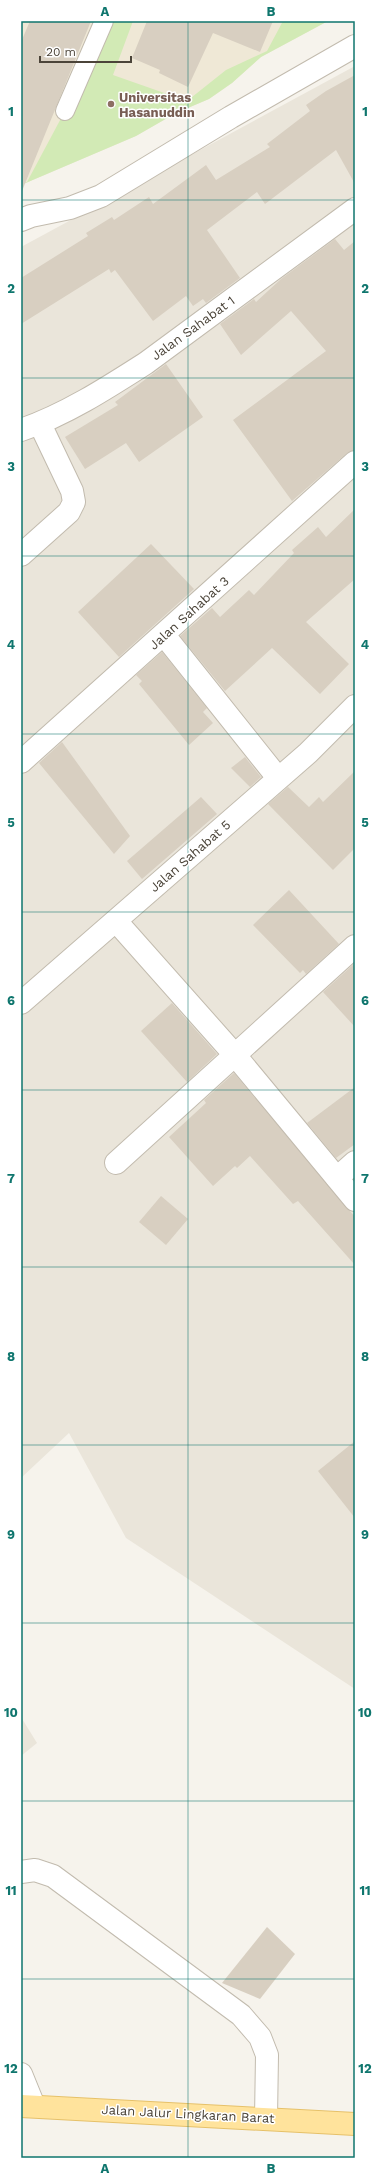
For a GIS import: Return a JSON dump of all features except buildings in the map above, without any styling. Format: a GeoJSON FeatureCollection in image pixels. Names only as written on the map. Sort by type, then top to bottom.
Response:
{"type":"FeatureCollection","features":[{"type":"Feature","properties":{"kind":"main road","name":"Jalan Jalur Lingkaran Barat"},"geometry":{"type":"LineString","coordinates":[[28,2106],[355,2124]]}},
{"type":"Feature","properties":{"kind":"street"},"geometry":{"type":"LineString","coordinates":[[21,220],[31,216],[70,208],[101,196],[231,117],[355,46]]}},
{"type":"Feature","properties":{"kind":"street","name":"Jalan Sahabat 1"},"geometry":{"type":"LineString","coordinates":[[31,427],[110,386],[146,363],[355,209]]}},
{"type":"Feature","properties":{"kind":"street"},"geometry":{"type":"LineString","coordinates":[[21,555],[69,512],[74,502],[72,491],[31,427]]}},
{"type":"Feature","properties":{"kind":"street","name":"Jalan Sahabat 3"},"geometry":{"type":"LineString","coordinates":[[21,762],[355,462]]}},
{"type":"Feature","properties":{"kind":"street"},"geometry":{"type":"LineString","coordinates":[[164,635],[278,778]]}},
{"type":"Feature","properties":{"kind":"street","name":"Jalan Sahabat 5"},"geometry":{"type":"LineString","coordinates":[[21,1003],[278,778],[355,706]]}},
{"type":"Feature","properties":{"kind":"street"},"geometry":{"type":"LineString","coordinates":[[116,921],[234,1054],[355,1200]]}},
{"type":"Feature","properties":{"kind":"street"},"geometry":{"type":"LineString","coordinates":[[116,1163],[234,1054],[355,946]]}},
{"type":"Feature","properties":{"kind":"street"},"geometry":{"type":"LineString","coordinates":[[337,1178],[355,1162]]}},
{"type":"Feature","properties":{"kind":"street"},"geometry":{"type":"LineString","coordinates":[[21,1872],[35,1870],[53,1876],[241,2015],[260,2038],[267,2055],[266,2118]]}},
{"type":"Feature","properties":{"kind":"street"},"geometry":{"type":"LineString","coordinates":[[21,2074],[28,2106]]}},
{"type":"Feature","properties":{"kind":"lane"},"geometry":{"type":"LineString","coordinates":[[65,111],[104,21]]}},
{"type":"Feature","properties":{"kind":"shaded area","name":"Universitas Hasanuddin"},"geometry":{"type":"Polygon","coordinates":[[[21,21],[328,21],[261,57],[232,83],[209,99],[176,113],[136,136],[21,185],[21,21]]]}},
{"type":"Feature","properties":{"kind":"shaded area"},"geometry":{"type":"Polygon","coordinates":[[[355,66],[355,1689],[126,1538],[69,1433],[21,1478],[21,247],[355,66]]]}},
{"type":"Feature","properties":{"kind":"shaded area"},"geometry":{"type":"Polygon","coordinates":[[[21,1717],[37,1743],[21,1756],[21,1717]]]}},
{"type":"Feature","properties":{"kind":"green space"},"geometry":{"type":"Polygon","coordinates":[[[113,21],[133,21],[113,75],[187,101],[226,70],[267,51],[283,21],[328,21],[261,57],[232,83],[209,99],[176,113],[136,136],[21,185],[21,183],[27,182],[113,21]]]}},
{"type":"Feature","properties":{"kind":"place","name":"Universitas Hasanuddin"},"geometry":{"type":"Point","coordinates":[111,104]}}]}
